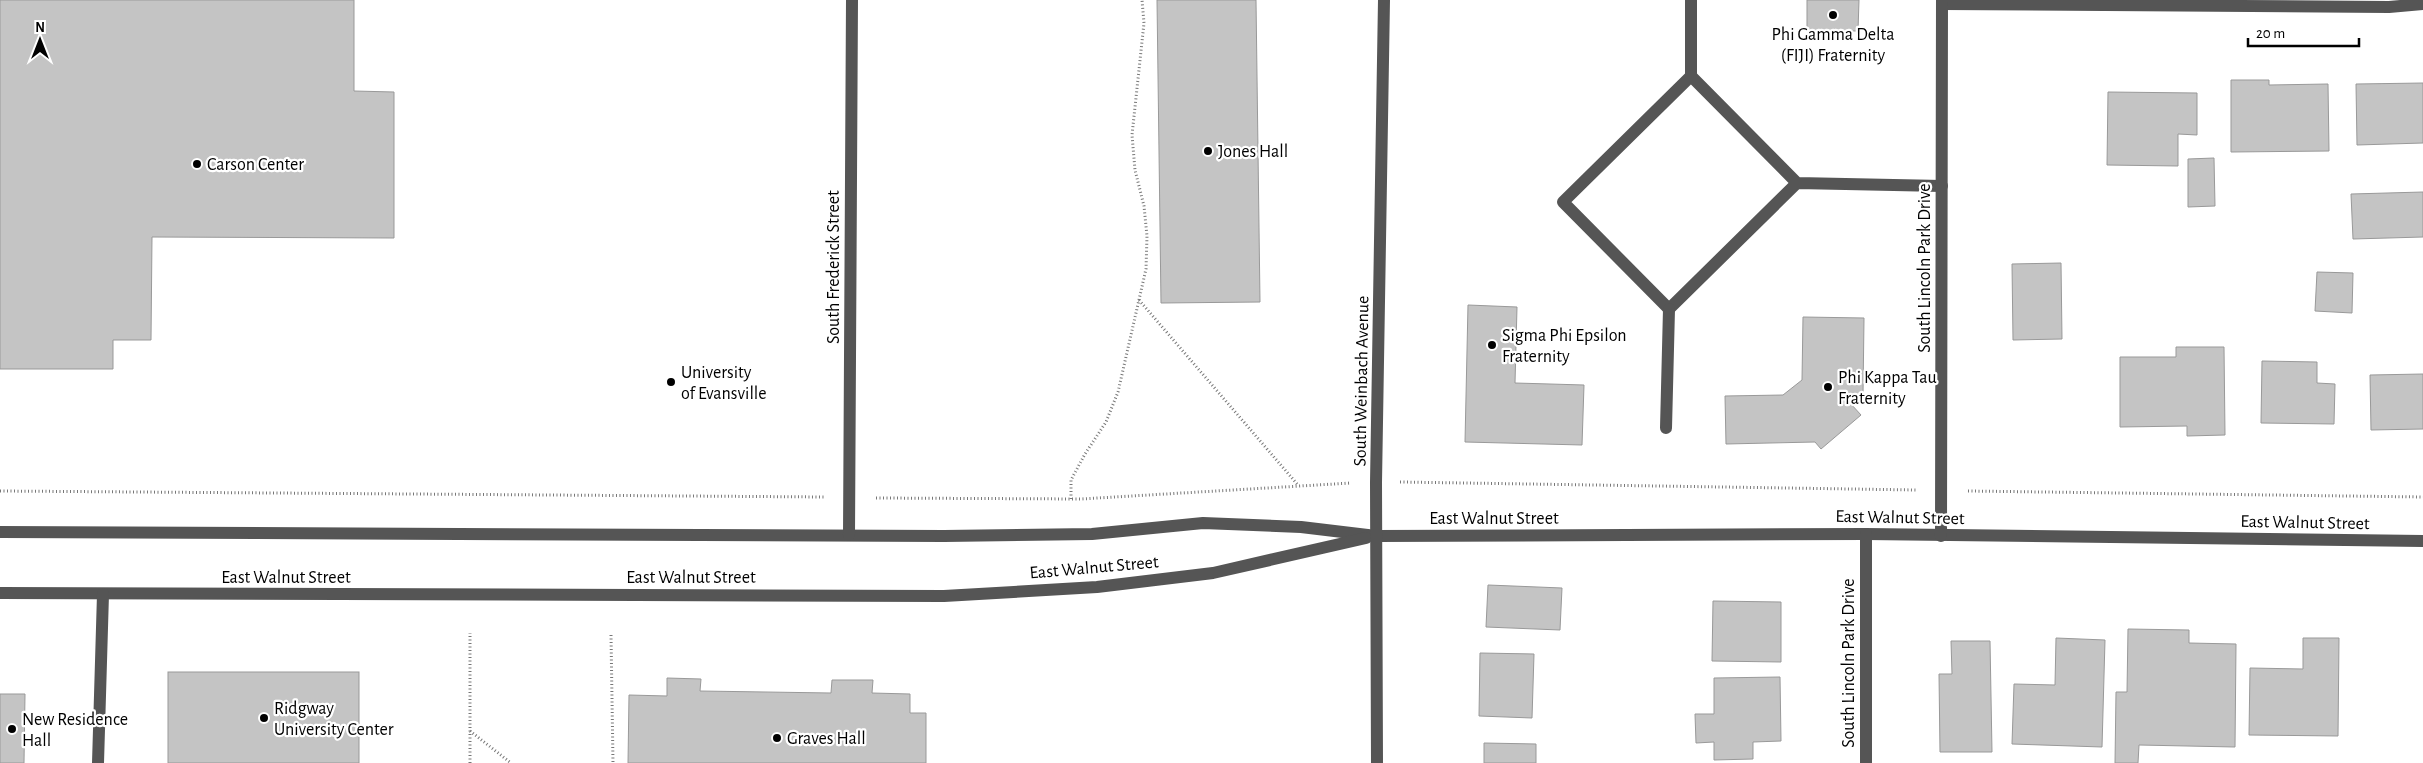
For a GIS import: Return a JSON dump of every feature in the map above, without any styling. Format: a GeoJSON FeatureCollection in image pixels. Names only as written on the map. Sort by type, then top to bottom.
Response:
{"type":"FeatureCollection","features":[{"type":"Feature","properties":{"kind":"street","name":"South Frederick Street"},"geometry":{"type":"LineString","coordinates":[[849,535],[852,0]]}},
{"type":"Feature","properties":{"kind":"street","name":"South Weinbach Avenue"},"geometry":{"type":"LineString","coordinates":[[1377,763],[1376,482],[1384,0]]}},
{"type":"Feature","properties":{"kind":"street"},"geometry":{"type":"LineString","coordinates":[[1691,0],[1691,76],[1797,183],[1942,186]]}},
{"type":"Feature","properties":{"kind":"street"},"geometry":{"type":"LineString","coordinates":[[1942,2],[2389,7],[2423,4]]}},
{"type":"Feature","properties":{"kind":"street","name":"South Lincoln Park Drive"},"geometry":{"type":"LineString","coordinates":[[1941,536],[1942,2]]}},
{"type":"Feature","properties":{"kind":"street"},"geometry":{"type":"LineString","coordinates":[[1669,309],[1563,202],[1691,76]]}},
{"type":"Feature","properties":{"kind":"street"},"geometry":{"type":"LineString","coordinates":[[1666,428],[1669,309],[1797,183]]}},
{"type":"Feature","properties":{"kind":"street","name":"East Walnut Street"},"geometry":{"type":"LineString","coordinates":[[0,532],[1092,534],[1203,523],[1301,527],[1376,536],[1866,534],[2423,540]]}},
{"type":"Feature","properties":{"kind":"street","name":"South Lincoln Park Drive"},"geometry":{"type":"LineString","coordinates":[[1866,534],[1866,763]]}},
{"type":"Feature","properties":{"kind":"street","name":"East Walnut Street"},"geometry":{"type":"LineString","coordinates":[[0,593],[944,596],[1097,587],[1213,573],[1376,536]]}},
{"type":"Feature","properties":{"kind":"street"},"geometry":{"type":"LineString","coordinates":[[98,763],[102,594]]}},
{"type":"Feature","properties":{"kind":"path"},"geometry":{"type":"LineString","coordinates":[[1071,499],[1071,480],[1084,454],[1106,422],[1118,392],[1146,269],[1147,236],[1144,206],[1135,170],[1132,135],[1144,23],[1142,0]]}},
{"type":"Feature","properties":{"kind":"path"},"geometry":{"type":"LineString","coordinates":[[1139,300],[1298,485]]}},
{"type":"Feature","properties":{"kind":"path"},"geometry":{"type":"LineString","coordinates":[[0,491],[1071,499],[1376,482],[2423,496]]}},
{"type":"Feature","properties":{"kind":"path"},"geometry":{"type":"LineString","coordinates":[[470,633],[470,763]]}},
{"type":"Feature","properties":{"kind":"path"},"geometry":{"type":"LineString","coordinates":[[611,635],[613,763]]}},
{"type":"Feature","properties":{"kind":"path"},"geometry":{"type":"LineString","coordinates":[[470,731],[511,763]]}},
{"type":"Feature","properties":{"kind":"building","name":"Carson Center"},"geometry":{"type":"Polygon","coordinates":[[[0,0],[354,0],[354,91],[394,92],[394,238],[152,237],[151,340],[113,340],[113,369],[0,369],[0,0]]]}},
{"type":"Feature","properties":{"kind":"building","name":"Jones Hall"},"geometry":{"type":"Polygon","coordinates":[[[1157,0],[1256,0],[1260,302],[1161,303],[1157,0]]]}},
{"type":"Feature","properties":{"kind":"building","name":"Phi Gamma Delta (FIJI) Fraternity"},"geometry":{"type":"Polygon","coordinates":[[[1807,0],[1859,0],[1858,31],[1807,31],[1807,0]]]}},
{"type":"Feature","properties":{"kind":"building"},"geometry":{"type":"Polygon","coordinates":[[[2231,80],[2269,80],[2269,85],[2328,84],[2329,151],[2231,152],[2231,80]]]}},
{"type":"Feature","properties":{"kind":"building"},"geometry":{"type":"Polygon","coordinates":[[[2423,83],[2423,143],[2357,145],[2356,84],[2423,83]]]}},
{"type":"Feature","properties":{"kind":"building"},"geometry":{"type":"Polygon","coordinates":[[[2108,92],[2197,93],[2197,135],[2178,134],[2178,166],[2107,165],[2108,92]]]}},
{"type":"Feature","properties":{"kind":"building"},"geometry":{"type":"Polygon","coordinates":[[[2214,158],[2215,206],[2188,207],[2188,159],[2214,158]]]}},
{"type":"Feature","properties":{"kind":"building"},"geometry":{"type":"Polygon","coordinates":[[[2423,192],[2423,237],[2353,239],[2351,194],[2423,192]]]}},
{"type":"Feature","properties":{"kind":"building"},"geometry":{"type":"Polygon","coordinates":[[[2061,263],[2062,339],[2013,340],[2012,264],[2061,263]]]}},
{"type":"Feature","properties":{"kind":"building"},"geometry":{"type":"Polygon","coordinates":[[[2317,272],[2353,273],[2352,313],[2315,311],[2317,272]]]}},
{"type":"Feature","properties":{"kind":"building","name":"Sigma Phi Epsilon Fraternity"},"geometry":{"type":"Polygon","coordinates":[[[1468,305],[1517,307],[1515,383],[1584,385],[1582,445],[1465,442],[1468,305]]]}},
{"type":"Feature","properties":{"kind":"building","name":"Phi Kappa Tau Fraternity"},"geometry":{"type":"Polygon","coordinates":[[[1803,317],[1864,318],[1863,395],[1851,404],[1861,415],[1821,449],[1815,442],[1726,444],[1725,396],[1783,395],[1802,380],[1803,317]]]}},
{"type":"Feature","properties":{"kind":"building"},"geometry":{"type":"Polygon","coordinates":[[[2176,347],[2224,347],[2225,435],[2187,436],[2187,426],[2120,427],[2120,357],[2176,357],[2176,347]]]}},
{"type":"Feature","properties":{"kind":"building"},"geometry":{"type":"Polygon","coordinates":[[[2262,361],[2317,362],[2317,383],[2335,384],[2334,424],[2261,423],[2262,361]]]}},
{"type":"Feature","properties":{"kind":"building"},"geometry":{"type":"Polygon","coordinates":[[[2423,374],[2423,429],[2371,430],[2370,375],[2423,374]]]}},
{"type":"Feature","properties":{"kind":"building"},"geometry":{"type":"Polygon","coordinates":[[[1488,585],[1562,588],[1560,630],[1486,627],[1488,585]]]}},
{"type":"Feature","properties":{"kind":"building"},"geometry":{"type":"Polygon","coordinates":[[[1713,601],[1781,602],[1781,662],[1712,661],[1713,601]]]}},
{"type":"Feature","properties":{"kind":"building"},"geometry":{"type":"Polygon","coordinates":[[[2128,629],[2189,630],[2189,643],[2236,644],[2235,747],[2139,745],[2138,763],[2115,763],[2116,692],[2127,692],[2128,629]]]}},
{"type":"Feature","properties":{"kind":"building"},"geometry":{"type":"Polygon","coordinates":[[[2056,638],[2105,640],[2102,747],[2012,744],[2014,684],[2055,685],[2056,638]]]}},
{"type":"Feature","properties":{"kind":"building"},"geometry":{"type":"Polygon","coordinates":[[[2303,638],[2339,638],[2338,736],[2249,735],[2250,668],[2303,669],[2303,638]]]}},
{"type":"Feature","properties":{"kind":"building"},"geometry":{"type":"Polygon","coordinates":[[[1951,641],[1990,641],[1992,752],[1940,752],[1939,674],[1952,674],[1951,641]]]}},
{"type":"Feature","properties":{"kind":"building"},"geometry":{"type":"Polygon","coordinates":[[[1480,653],[1534,654],[1532,718],[1479,716],[1480,653]]]}},
{"type":"Feature","properties":{"kind":"building","name":"Ridgway University Center"},"geometry":{"type":"Polygon","coordinates":[[[168,672],[359,672],[359,763],[168,763],[168,672]]]}},
{"type":"Feature","properties":{"kind":"building"},"geometry":{"type":"Polygon","coordinates":[[[1780,677],[1781,741],[1753,742],[1753,759],[1714,760],[1714,742],[1696,743],[1695,714],[1714,714],[1714,678],[1780,677]]]}},
{"type":"Feature","properties":{"kind":"building","name":"Graves Hall"},"geometry":{"type":"Polygon","coordinates":[[[667,678],[701,679],[700,691],[831,693],[832,680],[873,680],[872,693],[910,694],[910,713],[926,713],[926,763],[628,763],[629,695],[667,696],[667,678]]]}},
{"type":"Feature","properties":{"kind":"building","name":"New Residence Hall"},"geometry":{"type":"Polygon","coordinates":[[[0,694],[25,694],[24,763],[0,763],[0,694]]]}},
{"type":"Feature","properties":{"kind":"building"},"geometry":{"type":"Polygon","coordinates":[[[1484,743],[1536,744],[1536,763],[1484,763],[1484,743]]]}},
{"type":"Feature","properties":{"kind":"place","name":"Phi Gamma Delta (FIJI) Fraternity"},"geometry":{"type":"Point","coordinates":[1833,15]}},
{"type":"Feature","properties":{"kind":"place","name":"Jones Hall"},"geometry":{"type":"Point","coordinates":[1208,151]}},
{"type":"Feature","properties":{"kind":"place","name":"Carson Center"},"geometry":{"type":"Point","coordinates":[197,164]}},
{"type":"Feature","properties":{"kind":"place","name":"Sigma Phi Epsilon Fraternity"},"geometry":{"type":"Point","coordinates":[1492,345]}},
{"type":"Feature","properties":{"kind":"place","name":"University of Evansville"},"geometry":{"type":"Point","coordinates":[671,382]}},
{"type":"Feature","properties":{"kind":"place","name":"Phi Kappa Tau Fraternity"},"geometry":{"type":"Point","coordinates":[1828,387]}},
{"type":"Feature","properties":{"kind":"place","name":"Ridgway University Center"},"geometry":{"type":"Point","coordinates":[264,718]}},
{"type":"Feature","properties":{"kind":"place","name":"New Residence Hall"},"geometry":{"type":"Point","coordinates":[12,729]}},
{"type":"Feature","properties":{"kind":"place","name":"Graves Hall"},"geometry":{"type":"Point","coordinates":[777,738]}}]}
